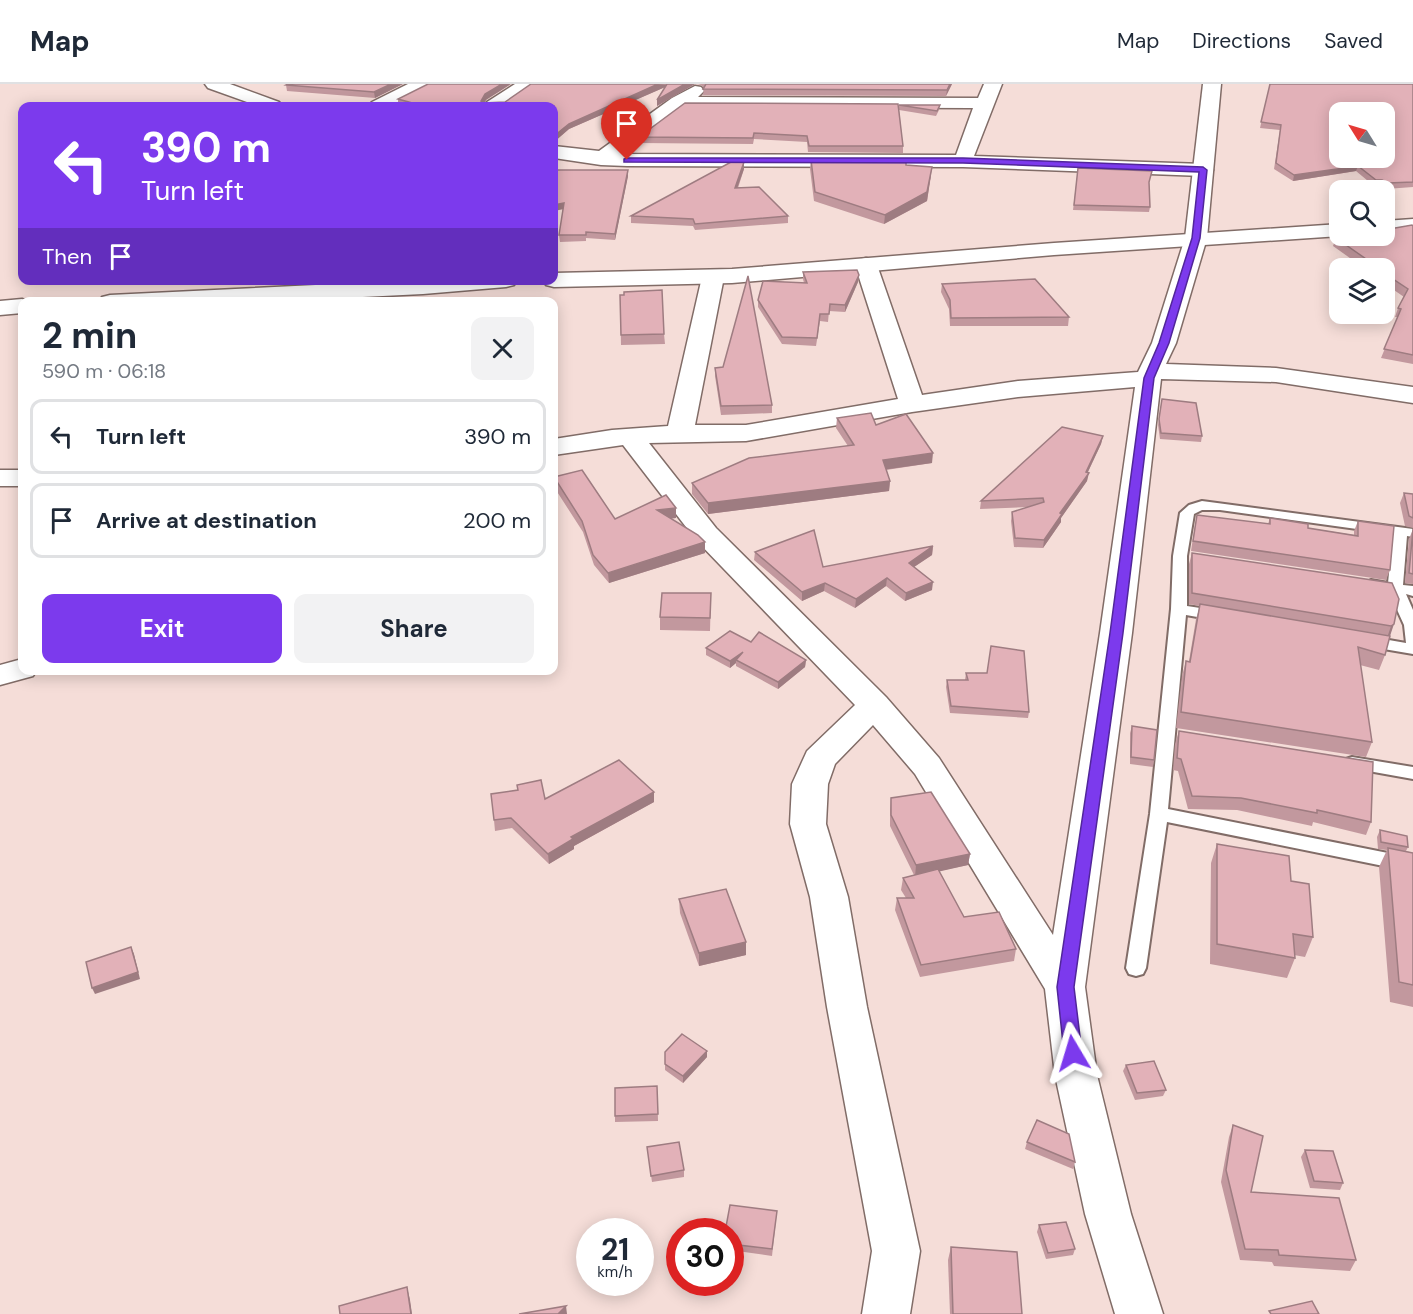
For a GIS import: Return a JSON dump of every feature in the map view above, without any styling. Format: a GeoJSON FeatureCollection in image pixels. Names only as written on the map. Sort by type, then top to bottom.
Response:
{"type":"FeatureCollection","features":[{"type":"Feature","properties":{"kind":"street"},"geometry":{"type":"LineString","coordinates":[[214,84],[262,102]]}},
{"type":"Feature","properties":{"kind":"street"},"geometry":{"type":"LineString","coordinates":[[386,102],[422,84]]}},
{"type":"Feature","properties":{"kind":"street"},"geometry":{"type":"LineString","coordinates":[[499,102],[527,84]]}},
{"type":"Feature","properties":{"kind":"street"},"geometry":{"type":"LineString","coordinates":[[601,159],[678,102],[707,84]]}},
{"type":"Feature","properties":{"kind":"street"},"geometry":{"type":"LineString","coordinates":[[963,160],[993,84]]}},
{"type":"Feature","properties":{"kind":"street"},"geometry":{"type":"LineString","coordinates":[[1138,1314],[1108,1214],[1076,1075],[1065,987],[1116,633],[1150,374],[1164,343],[1196,238],[1212,84]]}},
{"type":"Feature","properties":{"kind":"street"},"geometry":{"type":"LineString","coordinates":[[678,102],[984,103]]}},
{"type":"Feature","properties":{"kind":"street"},"geometry":{"type":"LineString","coordinates":[[558,153],[601,159],[963,160],[1203,170]]}},
{"type":"Feature","properties":{"kind":"street"},"geometry":{"type":"LineString","coordinates":[[1395,226],[1413,225]]}},
{"type":"Feature","properties":{"kind":"street"},"geometry":{"type":"LineString","coordinates":[[558,280],[713,277],[1196,238],[1329,231]]}},
{"type":"Feature","properties":{"kind":"street"},"geometry":{"type":"LineString","coordinates":[[866,265],[912,404]]}},
{"type":"Feature","properties":{"kind":"street"},"geometry":{"type":"LineString","coordinates":[[680,433],[713,277]]}},
{"type":"Feature","properties":{"kind":"street"},"geometry":{"type":"LineString","coordinates":[[214,297],[447,285]]}},
{"type":"Feature","properties":{"kind":"street"},"geometry":{"type":"LineString","coordinates":[[0,308],[18,306]]}},
{"type":"Feature","properties":{"kind":"street"},"geometry":{"type":"LineString","coordinates":[[558,446],[680,433],[746,433],[912,404],[1150,374],[1276,375],[1413,395]]}},
{"type":"Feature","properties":{"kind":"street"},"geometry":{"type":"LineString","coordinates":[[630,437],[706,534],[874,705],[927,766],[1065,987]]}},
{"type":"Feature","properties":{"kind":"street"},"geometry":{"type":"LineString","coordinates":[[0,478],[18,478]]}},
{"type":"Feature","properties":{"kind":"street"},"geometry":{"type":"LineString","coordinates":[[0,675],[18,670]]}},
{"type":"Feature","properties":{"kind":"street"},"geometry":{"type":"LineString","coordinates":[[874,705],[819,759],[810,784],[808,824],[829,897],[847,1006],[896,1251],[886,1314]]}},
{"type":"Feature","properties":{"kind":"lane"},"geometry":{"type":"LineString","coordinates":[[1136,969],[1171,735],[1179,609],[1186,556],[1187,513],[1191,508],[1202,504],[1406,532],[1395,588],[1412,625],[1413,642]]}},
{"type":"Feature","properties":{"kind":"lane"},"geometry":{"type":"LineString","coordinates":[[1361,583],[1413,591]]}},
{"type":"Feature","properties":{"kind":"lane"},"geometry":{"type":"LineString","coordinates":[[1179,609],[1238,619]]}},
{"type":"Feature","properties":{"kind":"lane"},"geometry":{"type":"LineString","coordinates":[[1355,639],[1413,649]]}},
{"type":"Feature","properties":{"kind":"lane"},"geometry":{"type":"LineString","coordinates":[[1330,760],[1413,773]]}},
{"type":"Feature","properties":{"kind":"lane"},"geometry":{"type":"LineString","coordinates":[[1159,814],[1413,865]]}},
{"type":"Feature","properties":{"kind":"building"},"geometry":{"type":"Polygon","coordinates":[[[391,84],[374,92],[286,85],[391,84]]]}},
{"type":"Feature","properties":{"kind":"building"},"geometry":{"type":"Polygon","coordinates":[[[428,84],[502,84],[485,94],[482,102],[409,102],[398,99],[428,84]]]}},
{"type":"Feature","properties":{"kind":"building"},"geometry":{"type":"Polygon","coordinates":[[[531,84],[658,84],[569,124],[558,133],[558,102],[505,102],[531,84]]]}},
{"type":"Feature","properties":{"kind":"building"},"geometry":{"type":"Polygon","coordinates":[[[667,84],[685,84],[657,100],[667,84]]]}},
{"type":"Feature","properties":{"kind":"building"},"geometry":{"type":"Polygon","coordinates":[[[706,84],[950,84],[947,90],[703,89],[706,84]]]}},
{"type":"Feature","properties":{"kind":"building"},"geometry":{"type":"Polygon","coordinates":[[[1270,84],[1413,84],[1413,182],[1376,180],[1361,168],[1395,168],[1395,102],[1329,102],[1329,168],[1344,168],[1294,175],[1276,163],[1281,125],[1261,122],[1270,84]]]}},
{"type":"Feature","properties":{"kind":"building"},"geometry":{"type":"Polygon","coordinates":[[[685,103],[898,104],[903,146],[809,146],[807,136],[754,133],[753,138],[639,137],[685,103]]]}},
{"type":"Feature","properties":{"kind":"building"},"geometry":{"type":"Polygon","coordinates":[[[899,105],[940,105],[937,111],[899,105]]]}},
{"type":"Feature","properties":{"kind":"building"},"geometry":{"type":"Polygon","coordinates":[[[811,160],[906,160],[906,165],[932,167],[927,192],[885,215],[815,192],[811,160]]]}},
{"type":"Feature","properties":{"kind":"building"},"geometry":{"type":"Polygon","coordinates":[[[731,162],[744,162],[735,188],[759,187],[788,216],[695,224],[693,219],[631,216],[731,162]]]}},
{"type":"Feature","properties":{"kind":"building"},"geometry":{"type":"Polygon","coordinates":[[[1078,168],[1152,171],[1149,182],[1150,207],[1074,205],[1078,168]]]}},
{"type":"Feature","properties":{"kind":"building"},"geometry":{"type":"Polygon","coordinates":[[[558,170],[628,170],[615,234],[586,232],[586,235],[559,235],[564,203],[558,204],[558,170]]]}},
{"type":"Feature","properties":{"kind":"building"},"geometry":{"type":"Polygon","coordinates":[[[1413,226],[1413,355],[1384,349],[1401,309],[1398,308],[1408,289],[1395,280],[1395,258],[1365,258],[1347,246],[1395,246],[1395,228],[1413,226]]]}},
{"type":"Feature","properties":{"kind":"building"},"geometry":{"type":"Polygon","coordinates":[[[857,270],[859,275],[845,305],[830,304],[829,314],[820,314],[817,338],[782,337],[758,300],[763,281],[807,283],[803,272],[857,270]]]}},
{"type":"Feature","properties":{"kind":"building"},"geometry":{"type":"Polygon","coordinates":[[[748,276],[772,405],[721,406],[715,368],[723,367],[748,276]]]}},
{"type":"Feature","properties":{"kind":"building"},"geometry":{"type":"Polygon","coordinates":[[[1035,279],[1069,317],[951,318],[950,300],[942,284],[1035,279]]]}},
{"type":"Feature","properties":{"kind":"building"},"geometry":{"type":"Polygon","coordinates":[[[662,290],[664,334],[621,335],[620,295],[624,295],[624,292],[662,290]]]}},
{"type":"Feature","properties":{"kind":"building"},"geometry":{"type":"Polygon","coordinates":[[[1162,399],[1196,403],[1202,436],[1161,433],[1159,419],[1162,399]]]}},
{"type":"Feature","properties":{"kind":"building"},"geometry":{"type":"Polygon","coordinates":[[[871,413],[876,425],[906,414],[933,453],[883,460],[890,481],[708,503],[692,483],[749,458],[854,445],[837,418],[871,413]]]}},
{"type":"Feature","properties":{"kind":"building"},"geometry":{"type":"Polygon","coordinates":[[[1062,427],[1103,436],[1086,472],[1089,473],[1044,540],[1015,538],[1012,512],[1044,502],[1043,498],[981,501],[1062,427]]]}},
{"type":"Feature","properties":{"kind":"building"},"geometry":{"type":"Polygon","coordinates":[[[582,470],[615,519],[666,495],[676,508],[657,510],[698,535],[705,542],[608,573],[593,555],[582,521],[558,483],[558,476],[582,470]]]}},
{"type":"Feature","properties":{"kind":"building"},"geometry":{"type":"Polygon","coordinates":[[[1404,493],[1413,494],[1413,518],[1409,516],[1404,493]]]}},
{"type":"Feature","properties":{"kind":"building"},"geometry":{"type":"Polygon","coordinates":[[[1197,515],[1270,524],[1270,518],[1308,524],[1308,528],[1358,536],[1358,521],[1394,526],[1390,570],[1193,541],[1197,515]]]}},
{"type":"Feature","properties":{"kind":"building"},"geometry":{"type":"Polygon","coordinates":[[[1413,529],[1413,574],[1409,573],[1413,529]]]}},
{"type":"Feature","properties":{"kind":"building"},"geometry":{"type":"Polygon","coordinates":[[[814,530],[823,567],[933,546],[909,563],[933,582],[906,593],[887,578],[856,599],[825,583],[802,592],[755,552],[814,530]]]}},
{"type":"Feature","properties":{"kind":"building"},"geometry":{"type":"Polygon","coordinates":[[[1192,553],[1392,583],[1399,599],[1394,624],[1391,626],[1192,593],[1192,553]]]}},
{"type":"Feature","properties":{"kind":"building"},"geometry":{"type":"Polygon","coordinates":[[[662,593],[711,593],[710,618],[660,617],[662,593]]]}},
{"type":"Feature","properties":{"kind":"building"},"geometry":{"type":"Polygon","coordinates":[[[1200,604],[1390,636],[1385,655],[1358,647],[1372,742],[1181,712],[1186,661],[1190,662],[1200,604]]]}},
{"type":"Feature","properties":{"kind":"building"},"geometry":{"type":"Polygon","coordinates":[[[730,631],[751,642],[759,632],[806,660],[778,682],[736,660],[743,652],[730,661],[706,648],[730,631]]]}},
{"type":"Feature","properties":{"kind":"building"},"geometry":{"type":"Polygon","coordinates":[[[991,646],[1024,651],[1029,712],[951,706],[947,680],[968,680],[966,673],[987,673],[991,646]]]}},
{"type":"Feature","properties":{"kind":"building"},"geometry":{"type":"Polygon","coordinates":[[[1132,726],[1157,730],[1154,760],[1131,757],[1132,726]]]}},
{"type":"Feature","properties":{"kind":"building"},"geometry":{"type":"Polygon","coordinates":[[[1179,731],[1373,762],[1371,822],[1317,810],[1317,813],[1241,798],[1192,796],[1181,759],[1177,758],[1179,731]]]}},
{"type":"Feature","properties":{"kind":"building"},"geometry":{"type":"Polygon","coordinates":[[[619,760],[654,792],[571,837],[573,839],[548,854],[511,818],[494,820],[491,794],[518,790],[517,785],[541,780],[545,799],[619,760]]]}},
{"type":"Feature","properties":{"kind":"building"},"geometry":{"type":"Polygon","coordinates":[[[931,792],[970,854],[916,865],[891,815],[891,798],[931,792]]]}},
{"type":"Feature","properties":{"kind":"building"},"geometry":{"type":"Polygon","coordinates":[[[1380,830],[1407,836],[1408,847],[1381,842],[1380,830]]]}},
{"type":"Feature","properties":{"kind":"building"},"geometry":{"type":"Polygon","coordinates":[[[1217,844],[1289,856],[1291,881],[1309,884],[1313,937],[1293,934],[1295,958],[1217,944],[1217,844]]]}},
{"type":"Feature","properties":{"kind":"building"},"geometry":{"type":"Polygon","coordinates":[[[1388,848],[1413,853],[1413,985],[1399,982],[1388,848]]]}},
{"type":"Feature","properties":{"kind":"building"},"geometry":{"type":"Polygon","coordinates":[[[938,869],[964,917],[999,912],[1016,949],[921,965],[897,898],[914,898],[903,878],[938,869]]]}},
{"type":"Feature","properties":{"kind":"building"},"geometry":{"type":"Polygon","coordinates":[[[726,889],[746,942],[699,953],[679,899],[726,889]]]}},
{"type":"Feature","properties":{"kind":"building"},"geometry":{"type":"Polygon","coordinates":[[[131,947],[138,972],[92,988],[86,962],[131,947]]]}},
{"type":"Feature","properties":{"kind":"building"},"geometry":{"type":"Polygon","coordinates":[[[682,1034],[707,1051],[683,1076],[665,1064],[665,1052],[682,1034]]]}},
{"type":"Feature","properties":{"kind":"building"},"geometry":{"type":"Polygon","coordinates":[[[1154,1061],[1166,1090],[1137,1093],[1126,1065],[1154,1061]]]}},
{"type":"Feature","properties":{"kind":"building"},"geometry":{"type":"Polygon","coordinates":[[[657,1086],[658,1114],[615,1116],[615,1088],[657,1086]]]}},
{"type":"Feature","properties":{"kind":"building"},"geometry":{"type":"Polygon","coordinates":[[[1037,1120],[1069,1134],[1075,1162],[1027,1142],[1037,1120]]]}},
{"type":"Feature","properties":{"kind":"building"},"geometry":{"type":"Polygon","coordinates":[[[1233,1125],[1263,1136],[1251,1192],[1339,1198],[1356,1260],[1279,1255],[1278,1250],[1245,1249],[1226,1170],[1233,1125]]]}},
{"type":"Feature","properties":{"kind":"building"},"geometry":{"type":"Polygon","coordinates":[[[679,1142],[684,1170],[651,1176],[647,1147],[679,1142]]]}},
{"type":"Feature","properties":{"kind":"building"},"geometry":{"type":"Polygon","coordinates":[[[1305,1150],[1333,1151],[1343,1183],[1314,1181],[1305,1150]]]}},
{"type":"Feature","properties":{"kind":"building"},"geometry":{"type":"Polygon","coordinates":[[[730,1205],[777,1211],[772,1249],[744,1246],[744,1218],[728,1218],[730,1205]]]}},
{"type":"Feature","properties":{"kind":"building"},"geometry":{"type":"Polygon","coordinates":[[[1066,1222],[1075,1249],[1048,1253],[1039,1225],[1066,1222]]]}},
{"type":"Feature","properties":{"kind":"building"},"geometry":{"type":"Polygon","coordinates":[[[951,1247],[1017,1252],[1022,1314],[953,1314],[951,1247]]]}},
{"type":"Feature","properties":{"kind":"building"},"geometry":{"type":"Polygon","coordinates":[[[407,1287],[411,1314],[340,1314],[339,1306],[407,1287]]]}},
{"type":"Feature","properties":{"kind":"building"},"geometry":{"type":"Polygon","coordinates":[[[1312,1301],[1319,1314],[1271,1314],[1269,1311],[1312,1301]]]}},
{"type":"Feature","properties":{"kind":"building"},"geometry":{"type":"Polygon","coordinates":[[[566,1306],[558,1314],[519,1314],[566,1306]]]}},
{"type":"Feature","properties":{"kind":"route"},"geometry":{"type":"LineString","coordinates":[[627,160],[963,160],[1203,170],[1196,238],[1168,323],[1164,343],[1150,371],[1116,633],[1065,987],[1073,1053]]}}]}
